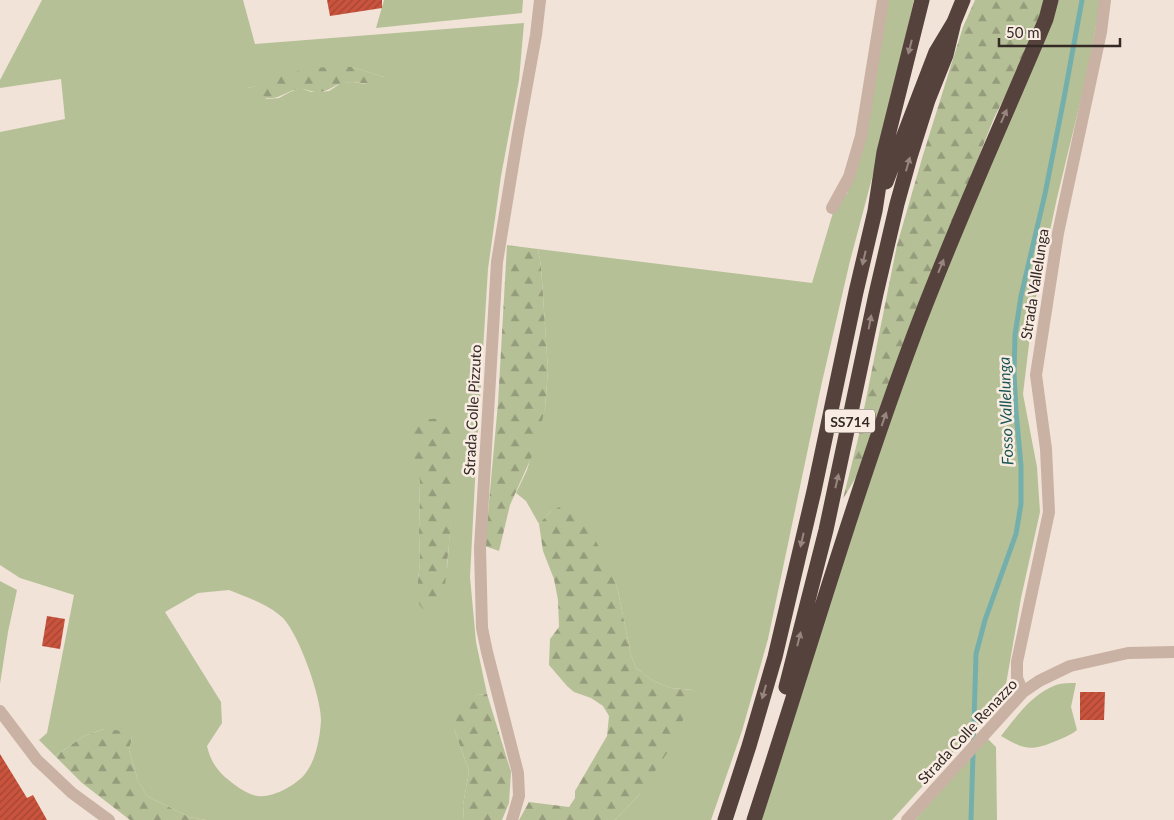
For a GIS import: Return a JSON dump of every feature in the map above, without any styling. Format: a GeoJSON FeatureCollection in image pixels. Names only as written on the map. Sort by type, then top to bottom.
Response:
{"type":"FeatureCollection","features":[{"type":"Feature","properties":{"kind":"highway"},"geometry":{"type":"LineString","coordinates":[[875,211],[884,152],[922,0]]}},
{"type":"Feature","properties":{"kind":"highway","name":"SS714"},"geometry":{"type":"LineString","coordinates":[[745,820],[791,672],[813,582],[897,204],[928,100],[946,55],[954,22],[963,0]]}},
{"type":"Feature","properties":{"kind":"highway"},"geometry":{"type":"LineString","coordinates":[[754,820],[844,539],[902,370],[944,258],[984,160],[1046,19],[1051,0]]}},
{"type":"Feature","properties":{"kind":"highway","name":"SS714"},"geometry":{"type":"LineString","coordinates":[[724,820],[775,657],[814,491],[875,211],[936,52],[954,22]]}},
{"type":"Feature","properties":{"kind":"street","name":"Strada Colle Pizzuto"},"geometry":{"type":"LineString","coordinates":[[512,820],[519,796],[518,773],[482,628],[480,548],[498,262],[518,134],[536,36],[540,0]]}},
{"type":"Feature","properties":{"kind":"street"},"geometry":{"type":"LineString","coordinates":[[832,208],[849,177],[861,136],[882,0]]}},
{"type":"Feature","properties":{"kind":"street","name":"Strada Vallelunga"},"geometry":{"type":"LineString","coordinates":[[1023,692],[1017,678],[1018,662],[1049,512],[1046,450],[1036,375],[1058,233],[1101,32],[1105,0]]}},
{"type":"Feature","properties":{"kind":"street","name":"Strada Colle Renazzo"},"geometry":{"type":"LineString","coordinates":[[907,820],[1023,692],[1039,681],[1070,666],[1128,654],[1174,652]]}},
{"type":"Feature","properties":{"kind":"street"},"geometry":{"type":"LineString","coordinates":[[0,711],[37,760],[72,793],[109,820]]}},
{"type":"Feature","properties":{"kind":"green space"},"geometry":{"type":"Polygon","coordinates":[[[42,0],[243,0],[255,44],[524,23],[519,80],[501,176],[488,269],[470,577],[476,642],[487,694],[476,695],[454,729],[469,771],[463,805],[464,820],[206,820],[189,817],[147,796],[138,781],[129,750],[132,738],[104,729],[84,736],[55,756],[39,740],[47,733],[74,595],[20,578],[0,565],[0,132],[65,119],[61,79],[0,88],[0,80],[42,0]],[[352,67],[247,88],[267,99],[279,98],[301,88],[311,92],[329,91],[341,83],[366,84],[384,77],[352,67]],[[420,480],[420,561],[418,581],[447,568],[453,492],[420,480]],[[229,590],[198,593],[165,612],[221,702],[222,723],[207,746],[211,758],[225,777],[246,792],[258,796],[277,793],[290,786],[305,774],[317,748],[321,720],[320,709],[308,666],[296,638],[278,613],[229,590]]]}},
{"type":"Feature","properties":{"kind":"green space"},"geometry":{"type":"Polygon","coordinates":[[[384,0],[523,0],[522,13],[376,28],[384,0]]]}},
{"type":"Feature","properties":{"kind":"green space"},"geometry":{"type":"Polygon","coordinates":[[[887,0],[914,0],[884,133],[850,261],[822,382],[768,639],[742,731],[711,820],[615,820],[639,795],[693,690],[671,688],[653,681],[636,668],[631,655],[617,586],[605,563],[551,511],[539,524],[526,501],[516,493],[527,470],[545,408],[548,370],[541,266],[538,249],[812,283],[837,199],[847,194],[861,151],[887,0]]]}},
{"type":"Feature","properties":{"kind":"green space"},"geometry":{"type":"Polygon","coordinates":[[[975,0],[1046,0],[1022,63],[994,118],[950,229],[859,472],[843,499],[858,439],[897,245],[963,27],[975,0]]]}},
{"type":"Feature","properties":{"kind":"green space"},"geometry":{"type":"Polygon","coordinates":[[[1055,0],[1101,0],[1087,74],[1057,198],[1033,311],[1023,394],[1037,467],[1040,512],[1021,598],[1005,690],[980,723],[892,820],[759,820],[886,427],[924,321],[1055,0]]]}},
{"type":"Feature","properties":{"kind":"green space"},"geometry":{"type":"Polygon","coordinates":[[[323,67],[352,67],[384,77],[374,83],[350,82],[322,92],[302,89],[295,90],[271,98],[263,98],[253,94],[246,88],[301,70],[323,67]]]}},
{"type":"Feature","properties":{"kind":"green space"},"geometry":{"type":"Polygon","coordinates":[[[507,245],[538,249],[541,266],[548,370],[545,408],[536,447],[510,505],[499,551],[485,546],[498,403],[507,245]]]}},
{"type":"Feature","properties":{"kind":"green space"},"geometry":{"type":"Polygon","coordinates":[[[442,418],[453,435],[457,461],[444,596],[436,612],[428,616],[419,604],[420,480],[412,456],[410,440],[420,420],[442,418]]]}},
{"type":"Feature","properties":{"kind":"green space"},"geometry":{"type":"Polygon","coordinates":[[[566,504],[579,514],[594,537],[617,586],[631,655],[636,668],[653,681],[671,688],[693,690],[677,738],[639,795],[615,820],[519,820],[529,802],[569,807],[575,798],[575,791],[607,736],[609,716],[603,706],[591,698],[574,692],[549,665],[550,639],[559,627],[558,600],[554,579],[543,551],[539,524],[551,511],[566,504]]]}},
{"type":"Feature","properties":{"kind":"green space"},"geometry":{"type":"Polygon","coordinates":[[[0,581],[17,590],[0,684],[0,581]]]}},
{"type":"Feature","properties":{"kind":"green space"},"geometry":{"type":"Polygon","coordinates":[[[1076,683],[1071,707],[1077,730],[1075,732],[1064,738],[1033,748],[1016,744],[1001,736],[1026,706],[1040,694],[1056,685],[1076,683]]]}},
{"type":"Feature","properties":{"kind":"green space"},"geometry":{"type":"Polygon","coordinates":[[[487,694],[511,772],[509,803],[502,820],[464,820],[463,805],[469,771],[454,729],[454,712],[476,695],[487,694]]]}},
{"type":"Feature","properties":{"kind":"green space"},"geometry":{"type":"Polygon","coordinates":[[[104,729],[124,731],[132,738],[129,750],[138,781],[147,796],[189,817],[206,820],[130,820],[82,783],[55,756],[84,736],[104,729]]]}},
{"type":"Feature","properties":{"kind":"green space"},"geometry":{"type":"Polygon","coordinates":[[[987,738],[996,747],[997,820],[915,820],[987,738]]]}},
{"type":"Feature","properties":{"kind":"building"},"geometry":{"type":"Polygon","coordinates":[[[327,0],[382,0],[382,8],[330,16],[327,0]]]}},
{"type":"Feature","properties":{"kind":"building"},"geometry":{"type":"Polygon","coordinates":[[[47,616],[65,619],[60,649],[42,646],[47,616]]]}},
{"type":"Feature","properties":{"kind":"building"},"geometry":{"type":"Polygon","coordinates":[[[1080,692],[1105,692],[1104,720],[1080,720],[1080,692]]]}},
{"type":"Feature","properties":{"kind":"building"},"geometry":{"type":"Polygon","coordinates":[[[0,754],[27,798],[33,795],[47,820],[0,820],[0,754]]]}},
{"type":"Feature","properties":{"kind":"waterway","name":"Fosso Vallelunga"},"geometry":{"type":"LineString","coordinates":[[971,820],[976,654],[985,620],[1016,534],[1021,504],[1021,466],[1014,373],[1015,335],[1021,296],[1045,194],[1082,0]]}}]}
